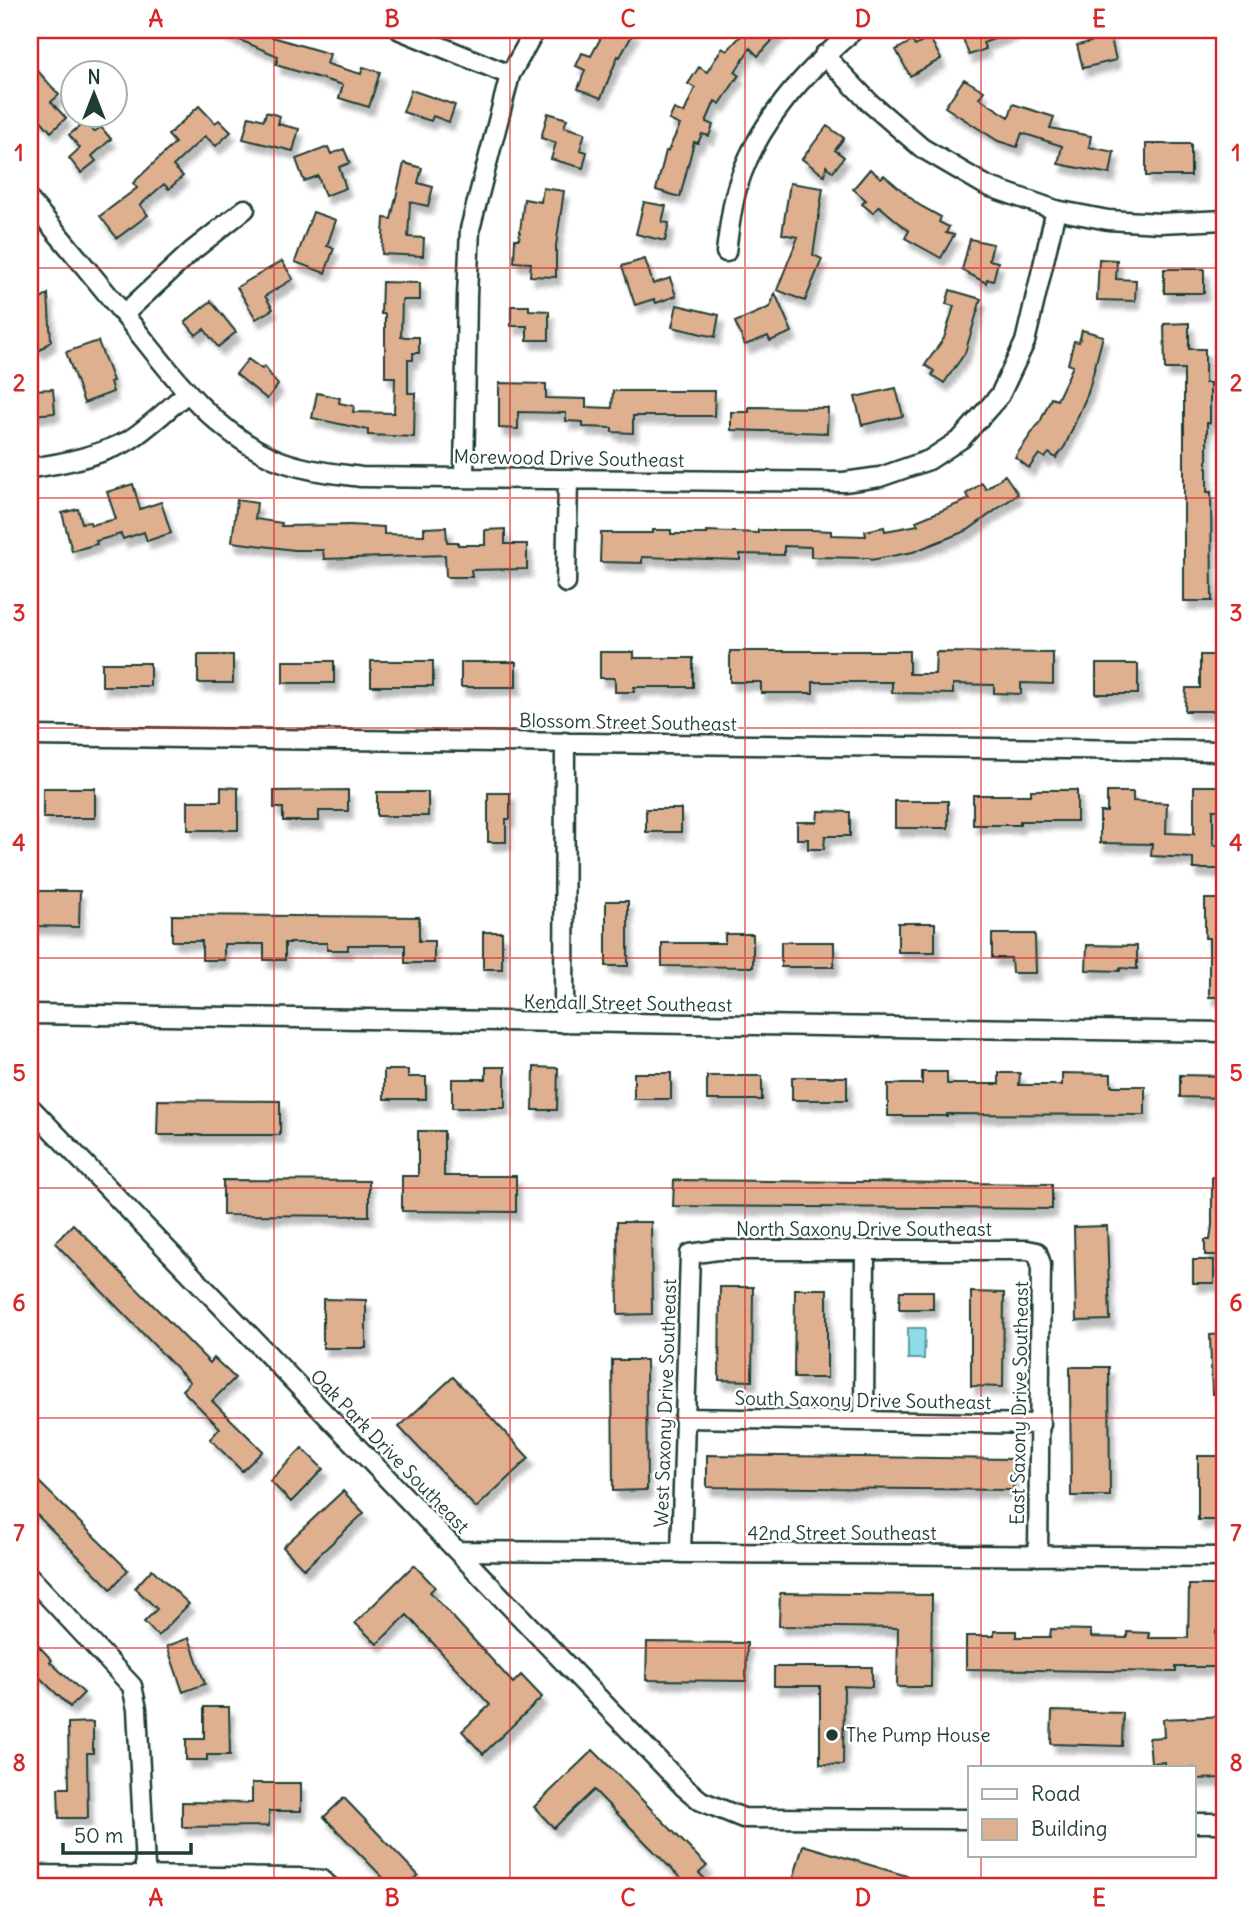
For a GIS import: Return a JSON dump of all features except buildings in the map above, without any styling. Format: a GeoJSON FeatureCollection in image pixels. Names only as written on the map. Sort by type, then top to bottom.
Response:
{"type":"FeatureCollection","features":[{"type":"Feature","properties":{"kind":"street"},"geometry":{"type":"LineString","coordinates":[[400,30],[510,75]]}},
{"type":"Feature","properties":{"kind":"street"},"geometry":{"type":"LineString","coordinates":[[464,478],[470,229],[510,75],[535,30]]}},
{"type":"Feature","properties":{"kind":"street"},"geometry":{"type":"LineString","coordinates":[[726,252],[738,185],[758,141],[784,100],[824,55],[854,30]]}},
{"type":"Feature","properties":{"kind":"street"},"geometry":{"type":"LineString","coordinates":[[824,55],[870,103],[922,148],[987,186],[1056,210],[1108,220],[1160,223],[1225,220]]}},
{"type":"Feature","properties":{"kind":"street","name":"Morewood Drive Southeast"},"geometry":{"type":"LineString","coordinates":[[30,201],[187,393],[225,429],[274,458],[321,471],[361,477],[568,480],[844,482],[880,477],[929,460],[961,439],[1000,395],[1025,342],[1056,210]]}},
{"type":"Feature","properties":{"kind":"street"},"geometry":{"type":"LineString","coordinates":[[124,314],[192,251],[244,209]]}},
{"type":"Feature","properties":{"kind":"street"},"geometry":{"type":"LineString","coordinates":[[30,468],[80,458],[127,441],[187,393]]}},
{"type":"Feature","properties":{"kind":"street"},"geometry":{"type":"LineString","coordinates":[[566,583],[568,480]]}},
{"type":"Feature","properties":{"kind":"street","name":"Blossom Street Southeast"},"geometry":{"type":"LineString","coordinates":[[30,736],[1225,751]]}},
{"type":"Feature","properties":{"kind":"street"},"geometry":{"type":"LineString","coordinates":[[564,1023],[565,742]]}},
{"type":"Feature","properties":{"kind":"street","name":"Kendall Street Southeast"},"geometry":{"type":"LineString","coordinates":[[30,1014],[1225,1032]]}},
{"type":"Feature","properties":{"kind":"street","name":"Oak Park Drive Southeast"},"geometry":{"type":"LineString","coordinates":[[30,1107],[684,1787],[701,1801],[743,1818],[968,1819]]}},
{"type":"Feature","properties":{"kind":"street","name":"North Saxony Drive Southeast"},"geometry":{"type":"LineString","coordinates":[[690,1254],[717,1250],[1037,1252]]}},
{"type":"Feature","properties":{"kind":"street"},"geometry":{"type":"LineString","coordinates":[[864,1421],[865,1250]]}},
{"type":"Feature","properties":{"kind":"street","name":"East Saxony Drive Southeast"},"geometry":{"type":"LineString","coordinates":[[1037,1252],[1041,1264],[1038,1556]]}},
{"type":"Feature","properties":{"kind":"street","name":"West Saxony Drive Southeast"},"geometry":{"type":"LineString","coordinates":[[681,1553],[690,1254]]}},
{"type":"Feature","properties":{"kind":"street","name":"South Saxony Drive Southeast"},"geometry":{"type":"LineString","coordinates":[[684,1418],[1041,1424]]}},
{"type":"Feature","properties":{"kind":"street","name":"42nd Street Southeast"},"geometry":{"type":"LineString","coordinates":[[458,1551],[1225,1557]]}},
{"type":"Feature","properties":{"kind":"street"},"geometry":{"type":"LineString","coordinates":[[30,1577],[132,1686],[137,1709],[146,1882]]}},
{"type":"Feature","properties":{"kind":"street"},"geometry":{"type":"LineString","coordinates":[[1196,1823],[1225,1823]]}},
{"type":"Feature","properties":{"kind":"street"},"geometry":{"type":"LineString","coordinates":[[30,1875],[146,1882],[326,1884]]}},
{"type":"Feature","properties":{"kind":"water"},"geometry":{"type":"Polygon","coordinates":[[[908,1328],[925,1328],[924,1359],[908,1359],[908,1328]]]}},
{"type":"Feature","properties":{"kind":"place","name":"The Pump House"},"geometry":{"type":"Point","coordinates":[832,1735]}}]}
